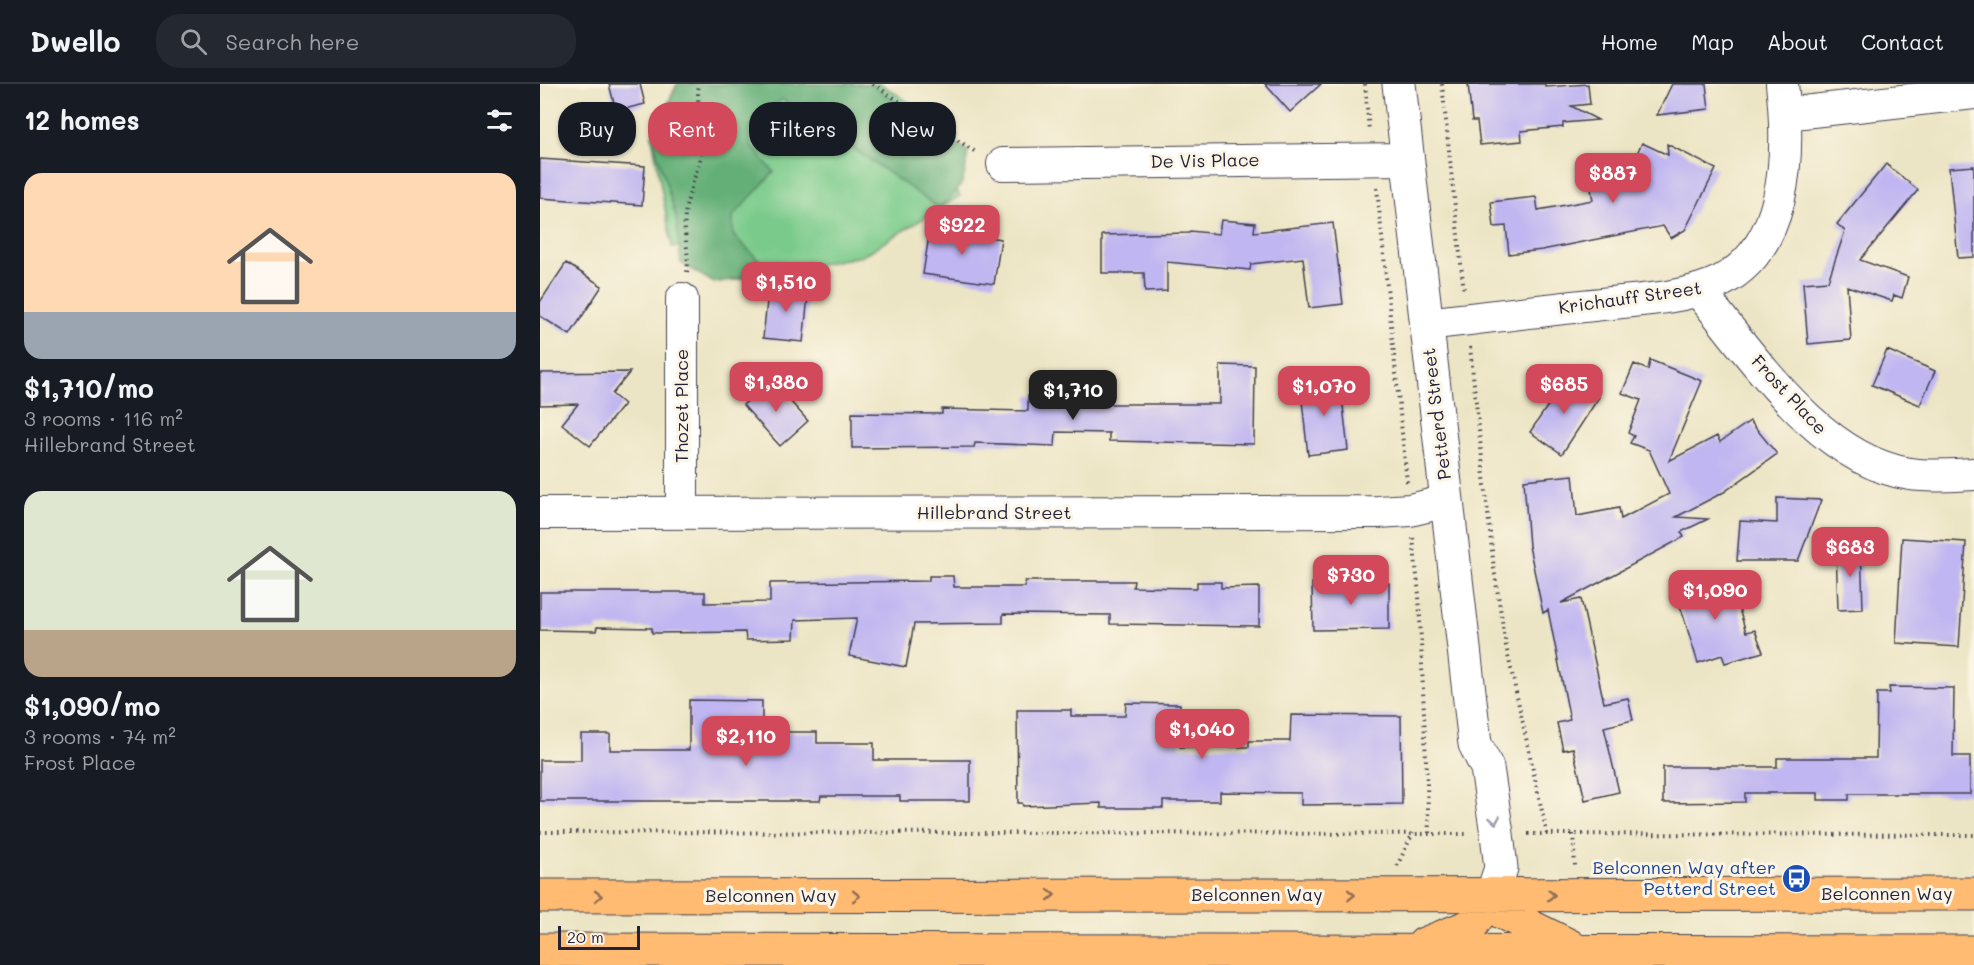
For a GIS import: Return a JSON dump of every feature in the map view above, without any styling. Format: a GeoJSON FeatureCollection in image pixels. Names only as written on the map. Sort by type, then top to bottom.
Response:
{"type":"FeatureCollection","features":[{"type":"Feature","properties":{"kind":"main road","name":"Belconnen Way"},"geometry":{"type":"LineString","coordinates":[[540,896],[1974,894]]}},
{"type":"Feature","properties":{"kind":"main road"},"geometry":{"type":"LineString","coordinates":[[1407,950],[1472,925],[1492,895],[1501,912],[1510,918],[1579,951]]}},
{"type":"Feature","properties":{"kind":"main road"},"geometry":{"type":"LineString","coordinates":[[540,950],[1974,952]]}},
{"type":"Feature","properties":{"kind":"street","name":"Petterd Street"},"geometry":{"type":"LineString","coordinates":[[1399,84],[1475,744],[1487,768],[1486,834],[1501,868],[1492,895]]}},
{"type":"Feature","properties":{"kind":"street"},"geometry":{"type":"LineString","coordinates":[[1783,99],[1974,93]]}},
{"type":"Feature","properties":{"kind":"street","name":"Krichauff Street"},"geometry":{"type":"LineString","coordinates":[[1426,324],[1672,296],[1712,286],[1740,268],[1761,243],[1777,210],[1783,174],[1783,99]]}},
{"type":"Feature","properties":{"kind":"street","name":"De Vis Place"},"geometry":{"type":"LineString","coordinates":[[1003,164],[1407,159]]}},
{"type":"Feature","properties":{"kind":"street","name":"Frost Place"},"geometry":{"type":"LineString","coordinates":[[1698,290],[1795,407],[1830,439],[1868,461],[1909,474],[1974,474]]}},
{"type":"Feature","properties":{"kind":"street","name":"Thozet Place"},"geometry":{"type":"LineString","coordinates":[[682,299],[682,513]]}},
{"type":"Feature","properties":{"kind":"street","name":"Hillebrand Street"},"geometry":{"type":"LineString","coordinates":[[540,513],[1410,510],[1447,501]]}},
{"type":"Feature","properties":{"kind":"path"},"geometry":{"type":"LineString","coordinates":[[682,299],[689,258],[684,218],[692,179],[703,144],[698,112],[699,84]]}},
{"type":"Feature","properties":{"kind":"path"},"geometry":{"type":"LineString","coordinates":[[873,84],[972,151],[1003,164]]}},
{"type":"Feature","properties":{"kind":"path"},"geometry":{"type":"LineString","coordinates":[[1365,84],[1370,138]]}},
{"type":"Feature","properties":{"kind":"path"},"geometry":{"type":"LineString","coordinates":[[1376,186],[1419,595],[1429,833]]}},
{"type":"Feature","properties":{"kind":"path"},"geometry":{"type":"LineString","coordinates":[[1455,262],[1461,259]]}},
{"type":"Feature","properties":{"kind":"path"},"geometry":{"type":"LineString","coordinates":[[1466,378],[1474,382]]}},
{"type":"Feature","properties":{"kind":"path"},"geometry":{"type":"LineString","coordinates":[[1494,569],[1506,646],[1547,834]]}},
{"type":"Feature","properties":{"kind":"path"},"geometry":{"type":"LineString","coordinates":[[540,832],[1974,835]]}},
{"type":"Feature","properties":{"kind":"path"},"geometry":{"type":"LineString","coordinates":[[1392,876],[1413,833]]}},
{"type":"Feature","properties":{"kind":"green space"},"geometry":{"type":"Polygon","coordinates":[[[677,84],[881,84],[908,102],[869,102],[869,156],[952,156],[952,173],[960,196],[862,256],[731,281],[720,266],[707,255],[691,249],[672,247],[655,156],[737,156],[737,102],[669,102],[677,84]]]}},
{"type":"Feature","properties":{"kind":"green space"},"geometry":{"type":"Polygon","coordinates":[[[678,84],[870,84],[896,102],[869,102],[869,156],[956,156],[956,143],[968,151],[964,178],[954,195],[939,208],[857,151],[857,102],[786,102],[782,99],[779,102],[749,102],[749,156],[760,156],[774,172],[733,216],[733,235],[761,262],[746,277],[714,283],[681,263],[676,217],[658,156],[737,156],[737,102],[669,102],[678,84]]]}},
{"type":"Feature","properties":{"kind":"building"},"geometry":{"type":"Polygon","coordinates":[[[609,84],[640,84],[645,104],[636,106],[636,102],[614,102],[609,84]]]}},
{"type":"Feature","properties":{"kind":"building"},"geometry":{"type":"Polygon","coordinates":[[[1265,84],[1321,84],[1290,112],[1265,84]]]}},
{"type":"Feature","properties":{"kind":"building"},"geometry":{"type":"Polygon","coordinates":[[[1468,84],[1545,84],[1545,87],[1588,84],[1590,104],[1571,106],[1598,120],[1563,123],[1563,127],[1521,131],[1522,141],[1480,145],[1477,121],[1472,121],[1468,84]]]}},
{"type":"Feature","properties":{"kind":"building"},"geometry":{"type":"Polygon","coordinates":[[[1672,84],[1706,84],[1709,109],[1657,115],[1672,84]]]}},
{"type":"Feature","properties":{"kind":"building"},"geometry":{"type":"Polygon","coordinates":[[[1642,143],[1668,155],[1667,144],[1716,169],[1685,230],[1671,238],[1663,226],[1542,250],[1509,254],[1506,226],[1494,227],[1491,202],[1536,197],[1538,210],[1593,200],[1589,178],[1628,171],[1642,143]]]}},
{"type":"Feature","properties":{"kind":"building"},"geometry":{"type":"Polygon","coordinates":[[[540,159],[645,166],[642,205],[540,198],[540,159]]]}},
{"type":"Feature","properties":{"kind":"building"},"geometry":{"type":"Polygon","coordinates":[[[1886,164],[1918,190],[1860,260],[1908,277],[1902,298],[1894,295],[1892,301],[1847,286],[1851,340],[1808,344],[1803,283],[1828,281],[1845,231],[1837,224],[1886,164]]]}},
{"type":"Feature","properties":{"kind":"building"},"geometry":{"type":"Polygon","coordinates":[[[1974,166],[1974,257],[1958,258],[1949,168],[1974,166]]]}},
{"type":"Feature","properties":{"kind":"building"},"geometry":{"type":"Polygon","coordinates":[[[1221,220],[1255,223],[1254,232],[1333,223],[1343,304],[1309,308],[1303,258],[1251,264],[1250,270],[1167,262],[1167,291],[1145,292],[1144,273],[1102,273],[1102,235],[1189,233],[1190,231],[1219,234],[1221,220]]]}},
{"type":"Feature","properties":{"kind":"building"},"geometry":{"type":"Polygon","coordinates":[[[930,229],[1001,239],[994,284],[923,274],[930,229]]]}},
{"type":"Feature","properties":{"kind":"building"},"geometry":{"type":"Polygon","coordinates":[[[566,263],[602,286],[570,335],[540,316],[540,302],[566,263]]]}},
{"type":"Feature","properties":{"kind":"building"},"geometry":{"type":"Polygon","coordinates":[[[769,283],[809,288],[803,342],[763,338],[769,283]]]}},
{"type":"Feature","properties":{"kind":"building"},"geometry":{"type":"Polygon","coordinates":[[[1887,350],[1935,371],[1920,405],[1872,385],[1887,350]]]}},
{"type":"Feature","properties":{"kind":"building"},"geometry":{"type":"Polygon","coordinates":[[[1650,360],[1702,381],[1669,461],[1717,436],[1720,442],[1750,421],[1777,454],[1724,492],[1676,517],[1708,519],[1681,532],[1684,537],[1561,603],[1581,599],[1604,703],[1628,698],[1633,720],[1604,727],[1619,792],[1585,800],[1573,748],[1563,750],[1557,723],[1570,720],[1548,610],[1543,613],[1529,546],[1524,480],[1573,475],[1577,516],[1619,508],[1621,519],[1669,494],[1649,450],[1630,443],[1634,436],[1628,433],[1641,400],[1622,393],[1634,364],[1648,370],[1650,360]]]}},
{"type":"Feature","properties":{"kind":"building"},"geometry":{"type":"Polygon","coordinates":[[[1220,365],[1255,366],[1254,444],[1109,441],[1109,433],[1056,432],[1055,446],[975,443],[974,447],[852,448],[852,413],[942,414],[942,409],[1028,411],[1028,396],[1058,397],[1058,385],[1086,385],[1085,404],[1220,404],[1220,365]]]}},
{"type":"Feature","properties":{"kind":"building"},"geometry":{"type":"Polygon","coordinates":[[[630,372],[612,394],[624,404],[590,446],[562,424],[578,404],[540,405],[540,373],[630,372]]]}},
{"type":"Feature","properties":{"kind":"building"},"geometry":{"type":"Polygon","coordinates":[[[1567,377],[1599,397],[1562,454],[1530,432],[1567,377]]]}},
{"type":"Feature","properties":{"kind":"building"},"geometry":{"type":"Polygon","coordinates":[[[1340,379],[1348,450],[1308,455],[1300,383],[1340,379]]]}},
{"type":"Feature","properties":{"kind":"building"},"geometry":{"type":"Polygon","coordinates":[[[771,380],[808,421],[780,446],[743,405],[771,380]]]}},
{"type":"Feature","properties":{"kind":"building"},"geometry":{"type":"Polygon","coordinates":[[[1777,498],[1821,500],[1798,561],[1737,561],[1740,521],[1777,523],[1777,498]]]}},
{"type":"Feature","properties":{"kind":"building"},"geometry":{"type":"Polygon","coordinates":[[[1902,538],[1966,542],[1959,647],[1896,643],[1902,538]]]}},
{"type":"Feature","properties":{"kind":"building"},"geometry":{"type":"Polygon","coordinates":[[[1861,546],[1863,609],[1838,610],[1836,547],[1861,546]]]}},
{"type":"Feature","properties":{"kind":"building"},"geometry":{"type":"Polygon","coordinates":[[[1697,575],[1700,588],[1730,579],[1746,632],[1755,630],[1763,652],[1725,663],[1722,655],[1698,663],[1672,580],[1697,575]]]}},
{"type":"Feature","properties":{"kind":"building"},"geometry":{"type":"Polygon","coordinates":[[[929,576],[953,576],[954,587],[1025,587],[1025,581],[1134,581],[1133,587],[1197,588],[1197,582],[1221,582],[1221,588],[1259,587],[1259,626],[1110,624],[1110,615],[1003,614],[1003,623],[914,624],[906,667],[849,656],[857,618],[795,620],[794,639],[746,640],[745,632],[652,633],[652,628],[597,627],[596,631],[540,630],[540,592],[705,592],[705,603],[770,602],[770,583],[929,581],[929,576]]]}},
{"type":"Feature","properties":{"kind":"building"},"geometry":{"type":"Polygon","coordinates":[[[1312,583],[1389,583],[1389,629],[1313,630],[1312,583]]]}},
{"type":"Feature","properties":{"kind":"building"},"geometry":{"type":"Polygon","coordinates":[[[1889,687],[1954,688],[1953,756],[1970,756],[1970,794],[1849,794],[1849,800],[1818,800],[1818,793],[1745,793],[1745,802],[1663,803],[1663,767],[1777,767],[1777,758],[1876,758],[1877,693],[1890,693],[1889,687]]]}},
{"type":"Feature","properties":{"kind":"building"},"geometry":{"type":"Polygon","coordinates":[[[689,700],[762,701],[762,732],[817,732],[817,743],[874,743],[874,760],[970,760],[970,801],[900,801],[900,796],[821,796],[820,801],[540,801],[540,760],[581,760],[581,734],[610,734],[610,750],[689,750],[689,700]]]}},
{"type":"Feature","properties":{"kind":"building"},"geometry":{"type":"Polygon","coordinates":[[[1126,703],[1180,704],[1180,747],[1249,747],[1249,741],[1290,741],[1291,715],[1401,716],[1402,804],[1301,805],[1301,793],[1220,792],[1220,801],[1163,801],[1163,808],[1101,808],[1101,803],[1023,806],[1022,803],[1018,803],[1017,710],[1071,710],[1071,716],[1125,716],[1126,703]]]}},
{"type":"Feature","properties":{"kind":"place","name":"Belconnen Way after Petterd Street"},"geometry":{"type":"Point","coordinates":[1797,878]}}]}
